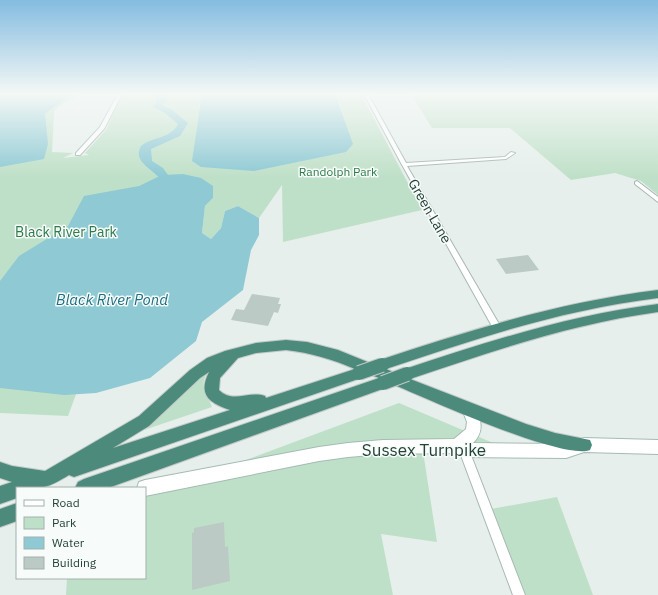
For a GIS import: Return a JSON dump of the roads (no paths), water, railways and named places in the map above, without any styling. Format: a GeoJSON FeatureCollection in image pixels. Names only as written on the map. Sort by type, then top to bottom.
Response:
{"type":"FeatureCollection","features":[{"type":"Feature","properties":{"kind":"highway"},"geometry":{"type":"LineString","coordinates":[[21,487],[496,326],[582,305],[658,294]]}},
{"type":"Feature","properties":{"kind":"highway"},"geometry":{"type":"LineString","coordinates":[[87,487],[494,344],[532,333],[608,315],[658,308]]}},
{"type":"Feature","properties":{"kind":"highway"},"geometry":{"type":"LineString","coordinates":[[0,470],[12,474],[46,479],[144,421],[202,368],[225,356],[272,346],[307,347],[319,350],[525,431],[555,440],[584,445]]}},
{"type":"Feature","properties":{"kind":"highway"},"geometry":{"type":"LineString","coordinates":[[243,352],[228,360],[215,371],[210,386],[217,398],[225,402],[237,404],[299,393]]}},
{"type":"Feature","properties":{"kind":"highway"},"geometry":{"type":"LineString","coordinates":[[0,494],[16,489]]}},
{"type":"Feature","properties":{"kind":"highway"},"geometry":{"type":"LineString","coordinates":[[0,520],[16,512]]}},
{"type":"Feature","properties":{"kind":"main road"},"geometry":{"type":"LineString","coordinates":[[460,448],[473,433],[474,417],[470,409]]}},
{"type":"Feature","properties":{"kind":"main road","name":"Sussex Turnpike"},"geometry":{"type":"LineString","coordinates":[[146,488],[319,454],[383,446],[566,451],[584,445],[658,447]]}},
{"type":"Feature","properties":{"kind":"main road"},"geometry":{"type":"LineString","coordinates":[[0,520],[16,517]]}},
{"type":"Feature","properties":{"kind":"street"},"geometry":{"type":"LineString","coordinates":[[78,154],[102,128],[105,122]]}},
{"type":"Feature","properties":{"kind":"street","name":"Green Lane"},"geometry":{"type":"LineString","coordinates":[[381,122],[496,326]]}},
{"type":"Feature","properties":{"kind":"street"},"geometry":{"type":"LineString","coordinates":[[405,165],[506,158],[513,153]]}},
{"type":"Feature","properties":{"kind":"street"},"geometry":{"type":"LineString","coordinates":[[637,183],[658,200]]}},
{"type":"Feature","properties":{"kind":"street"},"geometry":{"type":"LineString","coordinates":[[460,448],[519,595]]}},
{"type":"Feature","properties":{"kind":"water"},"geometry":{"type":"Polygon","coordinates":[[[0,122],[46,122],[48,144],[44,159],[0,167],[0,122]]]}},
{"type":"Feature","properties":{"kind":"water"},"geometry":{"type":"Polygon","coordinates":[[[198,122],[345,122],[353,144],[346,152],[254,171],[201,167],[192,161],[198,122]]]}},
{"type":"Feature","properties":{"kind":"water","name":"Black River Pond"},"geometry":{"type":"Polygon","coordinates":[[[183,174],[201,178],[213,186],[213,198],[205,206],[202,233],[211,239],[221,228],[225,211],[238,206],[259,218],[259,235],[251,250],[243,290],[202,322],[196,341],[150,378],[96,393],[64,395],[0,388],[0,281],[19,256],[68,226],[84,196],[139,186],[162,175],[183,174]]]}},
{"type":"Feature","properties":{"kind":"waterway"},"geometry":{"type":"LineString","coordinates":[[162,175],[146,160],[145,148],[154,142],[176,134],[180,130],[183,123],[181,122]]}},
{"type":"Feature","properties":{"kind":"park label","name":"Randolph Park"},"geometry":{"type":"Point","coordinates":[338,171]}},
{"type":"Feature","properties":{"kind":"park label","name":"Black River Park"},"geometry":{"type":"Point","coordinates":[66,232]}}]}
